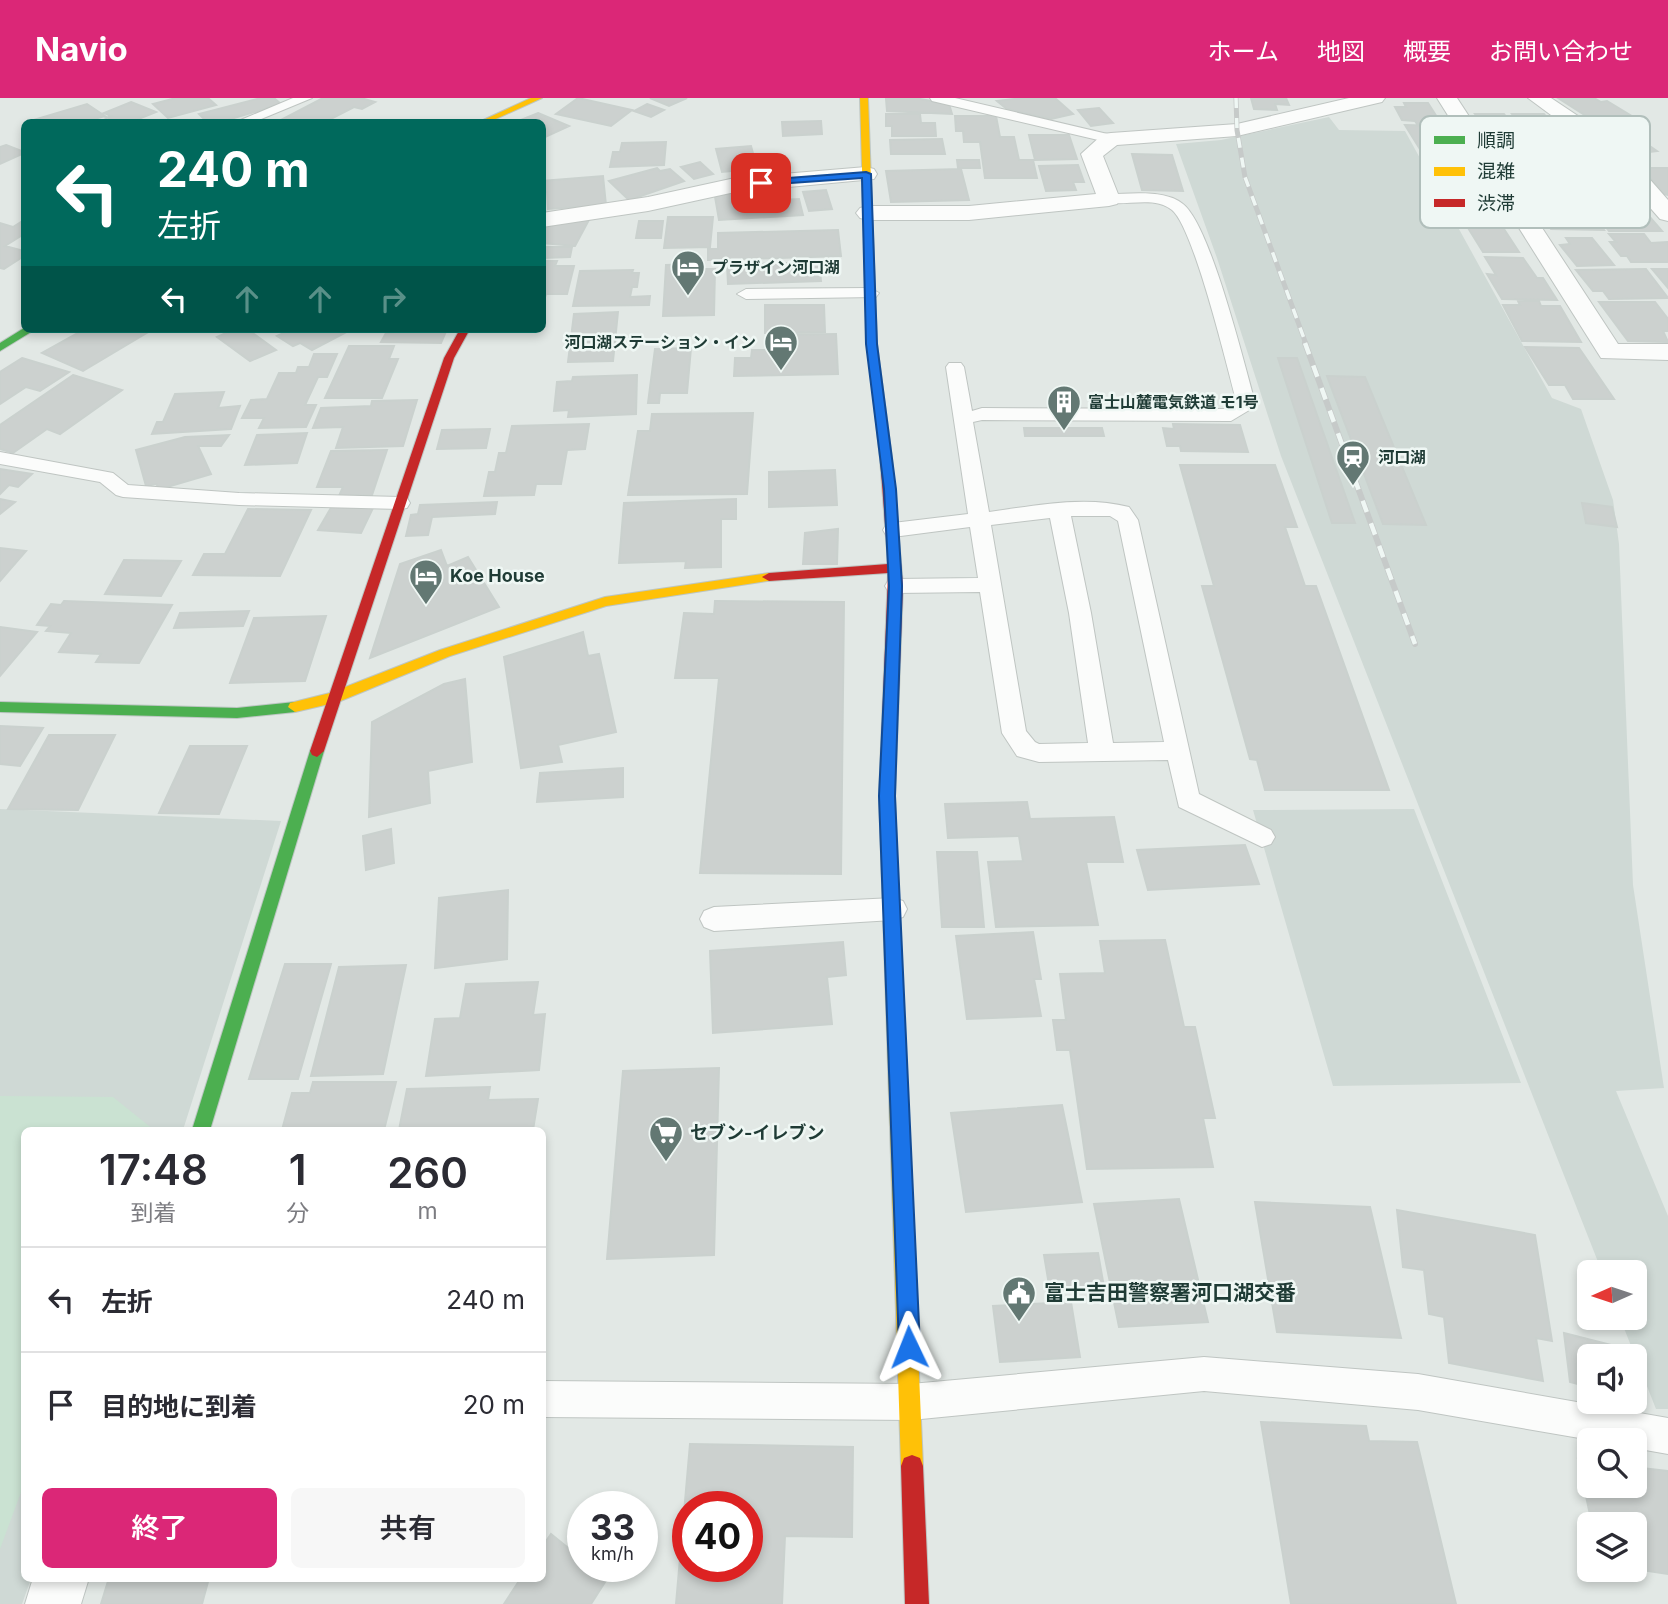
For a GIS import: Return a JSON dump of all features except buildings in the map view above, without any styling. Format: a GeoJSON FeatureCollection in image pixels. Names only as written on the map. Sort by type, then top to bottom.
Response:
{"type":"FeatureCollection","features":[{"type":"Feature","properties":{"kind":"main road"},"geometry":{"type":"LineString","coordinates":[[491,119],[538,98]]}},
{"type":"Feature","properties":{"kind":"main road"},"geometry":{"type":"LineString","coordinates":[[864,98],[872,344],[893,530],[895,577],[887,796],[918,1604]]}},
{"type":"Feature","properties":{"kind":"main road"},"geometry":{"type":"LineString","coordinates":[[0,348],[24,333]]}},
{"type":"Feature","properties":{"kind":"main road"},"geometry":{"type":"LineString","coordinates":[[202,1127],[332,698],[449,358],[463,333]]}},
{"type":"Feature","properties":{"kind":"main road"},"geometry":{"type":"LineString","coordinates":[[0,706],[237,713],[284,710],[332,698],[445,653],[605,603],[775,576],[895,577]]}},
{"type":"Feature","properties":{"kind":"street"},"geometry":{"type":"LineString","coordinates":[[868,214],[969,213],[1109,199],[1093,154],[1111,139],[1237,130],[1324,103],[1375,98]]}},
{"type":"Feature","properties":{"kind":"street"},"geometry":{"type":"LineString","coordinates":[[1447,98],[1459,116]]}},
{"type":"Feature","properties":{"kind":"street"},"geometry":{"type":"LineString","coordinates":[[1538,98],[1564,116]]}},
{"type":"Feature","properties":{"kind":"street"},"geometry":{"type":"LineString","coordinates":[[546,219],[648,204],[735,185],[866,174]]}},
{"type":"Feature","properties":{"kind":"street"},"geometry":{"type":"LineString","coordinates":[[1650,194],[1668,214]]}},
{"type":"Feature","properties":{"kind":"street"},"geometry":{"type":"LineString","coordinates":[[1530,228],[1610,352],[1668,352]]}},
{"type":"Feature","properties":{"kind":"street"},"geometry":{"type":"LineString","coordinates":[[53,1604],[60,1582]]}},
{"type":"Feature","properties":{"kind":"lane"},"geometry":{"type":"LineString","coordinates":[[251,119],[305,98]]}},
{"type":"Feature","properties":{"kind":"lane"},"geometry":{"type":"LineString","coordinates":[[937,98],[1111,139]]}},
{"type":"Feature","properties":{"kind":"lane"},"geometry":{"type":"LineString","coordinates":[[962,419],[982,414],[1231,415],[1247,406],[1209,272],[1181,209],[1164,200],[1109,199]]}},
{"type":"Feature","properties":{"kind":"lane"},"geometry":{"type":"LineString","coordinates":[[746,294],[870,293]]}},
{"type":"Feature","properties":{"kind":"lane"},"geometry":{"type":"LineString","coordinates":[[955,367],[1002,674],[1014,733],[1019,743],[1039,753],[1178,751]]}},
{"type":"Feature","properties":{"kind":"lane"},"geometry":{"type":"LineString","coordinates":[[0,458],[106,477],[123,491],[239,499],[400,503]]}},
{"type":"Feature","properties":{"kind":"lane"},"geometry":{"type":"LineString","coordinates":[[893,530],[1059,510],[1110,509],[1122,512],[1128,520],[1188,800],[1262,837]]}},
{"type":"Feature","properties":{"kind":"lane"},"geometry":{"type":"LineString","coordinates":[[1059,510],[1080,613],[1102,751]]}},
{"type":"Feature","properties":{"kind":"lane"},"geometry":{"type":"LineString","coordinates":[[895,577],[989,586]]}},
{"type":"Feature","properties":{"kind":"lane"},"geometry":{"type":"LineString","coordinates":[[714,919],[893,909]]}},
{"type":"Feature","properties":{"kind":"lane"},"geometry":{"type":"LineString","coordinates":[[546,1399],[911,1402],[1204,1374],[1418,1392],[1668,1436]]}},
{"type":"Feature","properties":{"kind":"shaded area"},"geometry":{"type":"Polygon","coordinates":[[[1329,117],[1339,130],[1405,131],[1420,158],[1420,228],[1458,228],[1552,398],[1581,409],[1613,500],[1619,544],[1633,885],[1664,1088],[1616,1091],[1668,1216],[1668,1409],[1656,1409],[1647,1386],[1647,1344],[1630,1344],[1625,1330],[1647,1330],[1647,1260],[1597,1260],[1281,456],[1217,258],[1176,144],[1221,140],[1329,117]]]}},
{"type":"Feature","properties":{"kind":"shaded area"},"geometry":{"type":"Polygon","coordinates":[[[0,809],[281,821],[184,1127],[21,1127],[21,1582],[30,1582],[22,1604],[0,1604],[0,809]]]}},
{"type":"Feature","properties":{"kind":"shaded area"},"geometry":{"type":"Polygon","coordinates":[[[1414,809],[1521,1083],[1333,1086],[1253,810],[1414,809]]]}},
{"type":"Feature","properties":{"kind":"green space"},"geometry":{"type":"Polygon","coordinates":[[[0,1096],[113,1097],[150,1127],[21,1127],[21,1492],[0,1549],[0,1096]]]}},
{"type":"Feature","properties":{"kind":"railway"},"geometry":{"type":"LineString","coordinates":[[1236,98],[1237,130],[1245,177],[1306,344]]}},
{"type":"Feature","properties":{"kind":"railway"},"geometry":{"type":"LineString","coordinates":[[1305,343],[1415,644]]}},
{"type":"Feature","properties":{"kind":"traffic: fast"},"geometry":{"type":"LineString","coordinates":[[0,348],[24,333]]}},
{"type":"Feature","properties":{"kind":"traffic: fast"},"geometry":{"type":"LineString","coordinates":[[0,707],[237,713],[295,707]]}},
{"type":"Feature","properties":{"kind":"traffic: fast"},"geometry":{"type":"LineString","coordinates":[[202,1127],[317,751]]}},
{"type":"Feature","properties":{"kind":"traffic: slow"},"geometry":{"type":"LineString","coordinates":[[490,119],[538,98]]}},
{"type":"Feature","properties":{"kind":"traffic: slow"},"geometry":{"type":"LineString","coordinates":[[864,98],[872,344],[886,458]]}},
{"type":"Feature","properties":{"kind":"traffic: slow"},"geometry":{"type":"LineString","coordinates":[[295,707],[333,698],[445,653],[605,602],[769,577]]}},
{"type":"Feature","properties":{"kind":"traffic: slow"},"geometry":{"type":"LineString","coordinates":[[891,912],[912,1466]]}},
{"type":"Feature","properties":{"kind":"traffic: jam"},"geometry":{"type":"LineString","coordinates":[[317,751],[449,358],[463,333]]}},
{"type":"Feature","properties":{"kind":"traffic: jam"},"geometry":{"type":"LineString","coordinates":[[886,458],[896,586],[887,796],[891,912]]}},
{"type":"Feature","properties":{"kind":"traffic: jam"},"geometry":{"type":"LineString","coordinates":[[769,577],[895,568]]}},
{"type":"Feature","properties":{"kind":"traffic: jam"},"geometry":{"type":"LineString","coordinates":[[912,1466],[917,1604]]}},
{"type":"Feature","properties":{"kind":"place","name":"プラザイン河口湖"},"geometry":{"type":"Point","coordinates":[688,297]}},
{"type":"Feature","properties":{"kind":"place","name":"河口湖ステーション・イン"},"geometry":{"type":"Point","coordinates":[781,372]}},
{"type":"Feature","properties":{"kind":"place","name":"富士山麓電気鉄道 モ1号"},"geometry":{"type":"Point","coordinates":[1064,432]}},
{"type":"Feature","properties":{"kind":"place","name":"河口湖"},"geometry":{"type":"Point","coordinates":[1353,487]}},
{"type":"Feature","properties":{"kind":"place","name":"Koe House"},"geometry":{"type":"Point","coordinates":[426,606]}},
{"type":"Feature","properties":{"kind":"place","name":"セブン-イレブン"},"geometry":{"type":"Point","coordinates":[666,1163]}},
{"type":"Feature","properties":{"kind":"place","name":"富士吉田警察署河口湖交番"},"geometry":{"type":"Point","coordinates":[1019,1323]}},
{"type":"Feature","properties":{"kind":"route"},"geometry":{"type":"LineString","coordinates":[[761,183],[866,174],[872,344],[890,489],[896,586],[887,796],[909,1347]]}}]}
